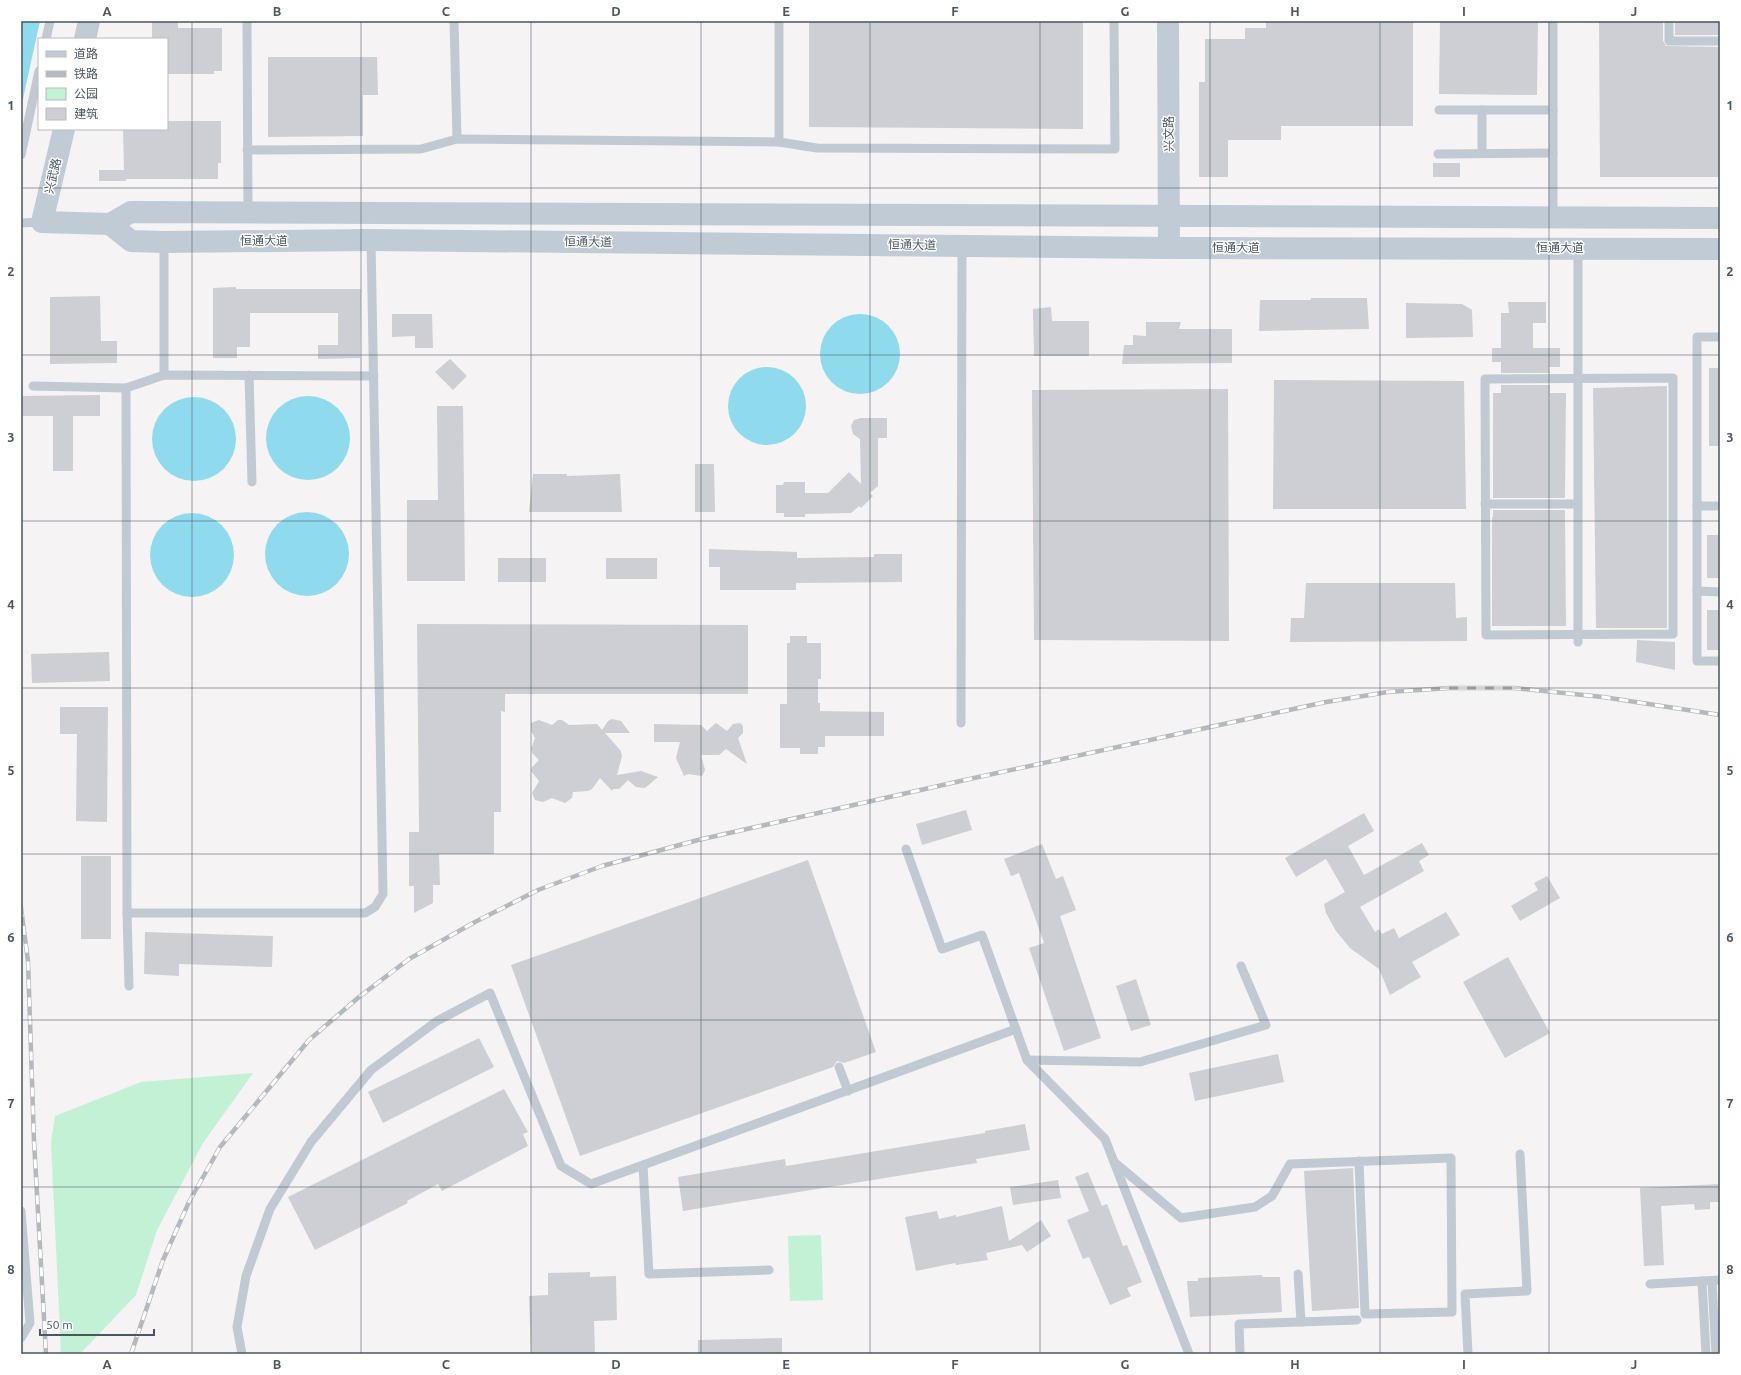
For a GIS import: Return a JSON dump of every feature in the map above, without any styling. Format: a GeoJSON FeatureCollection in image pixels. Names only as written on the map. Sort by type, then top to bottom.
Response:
{"type":"FeatureCollection","features":[{"type":"Feature","properties":{"kind":"main road"},"geometry":{"type":"LineString","coordinates":[[85,38],[89,21]]}},
{"type":"Feature","properties":{"kind":"main road","name":"兴文路"},"geometry":{"type":"LineString","coordinates":[[1168,21],[1169,248]]}},
{"type":"Feature","properties":{"kind":"main road","name":"兴武路"},"geometry":{"type":"LineString","coordinates":[[32,223],[64,130]]}},
{"type":"Feature","properties":{"kind":"main road"},"geometry":{"type":"LineString","coordinates":[[32,223],[110,224],[131,212],[248,214],[1169,215],[1720,218]]}},
{"type":"Feature","properties":{"kind":"main road","name":"恒通大道"},"geometry":{"type":"LineString","coordinates":[[110,224],[131,241],[164,242],[371,240],[1169,248],[1720,249]]}},
{"type":"Feature","properties":{"kind":"lane"},"geometry":{"type":"LineString","coordinates":[[46,38],[50,21]]}},
{"type":"Feature","properties":{"kind":"lane"},"geometry":{"type":"LineString","coordinates":[[247,21],[248,214]]}},
{"type":"Feature","properties":{"kind":"lane"},"geometry":{"type":"LineString","coordinates":[[454,21],[457,139]]}},
{"type":"Feature","properties":{"kind":"lane"},"geometry":{"type":"LineString","coordinates":[[779,21],[779,142]]}},
{"type":"Feature","properties":{"kind":"lane"},"geometry":{"type":"LineString","coordinates":[[247,150],[421,149],[457,139],[779,142],[817,148],[1115,149],[1114,21]]}},
{"type":"Feature","properties":{"kind":"lane"},"geometry":{"type":"LineString","coordinates":[[1552,21],[1553,217]]}},
{"type":"Feature","properties":{"kind":"lane"},"geometry":{"type":"LineString","coordinates":[[1669,21],[1669,41],[1720,41]]}},
{"type":"Feature","properties":{"kind":"lane"},"geometry":{"type":"LineString","coordinates":[[21,155],[38,76]]}},
{"type":"Feature","properties":{"kind":"lane"},"geometry":{"type":"LineString","coordinates":[[1439,110],[1553,110]]}},
{"type":"Feature","properties":{"kind":"lane"},"geometry":{"type":"LineString","coordinates":[[1482,110],[1482,153]]}},
{"type":"Feature","properties":{"kind":"lane"},"geometry":{"type":"LineString","coordinates":[[1438,154],[1553,153]]}},
{"type":"Feature","properties":{"kind":"lane"},"geometry":{"type":"LineString","coordinates":[[127,913],[365,913],[376,907],[383,894],[371,240]]}},
{"type":"Feature","properties":{"kind":"lane"},"geometry":{"type":"LineString","coordinates":[[164,242],[164,376]]}},
{"type":"Feature","properties":{"kind":"lane"},"geometry":{"type":"LineString","coordinates":[[961,723],[962,246]]}},
{"type":"Feature","properties":{"kind":"lane"},"geometry":{"type":"LineString","coordinates":[[1578,248],[1578,638]]}},
{"type":"Feature","properties":{"kind":"lane"},"geometry":{"type":"LineString","coordinates":[[1720,337],[1697,337],[1697,661],[1720,661]]}},
{"type":"Feature","properties":{"kind":"lane"},"geometry":{"type":"LineString","coordinates":[[249,375],[252,482]]}},
{"type":"Feature","properties":{"kind":"lane"},"geometry":{"type":"LineString","coordinates":[[33,386],[126,388],[164,376],[374,376]]}},
{"type":"Feature","properties":{"kind":"lane"},"geometry":{"type":"LineString","coordinates":[[1673,378],[1673,634],[1578,638],[1486,635],[1485,380],[1578,379],[1673,378]]}},
{"type":"Feature","properties":{"kind":"lane"},"geometry":{"type":"LineString","coordinates":[[126,388],[127,913],[130,986]]}},
{"type":"Feature","properties":{"kind":"lane"},"geometry":{"type":"LineString","coordinates":[[1485,504],[1578,504]]}},
{"type":"Feature","properties":{"kind":"lane"},"geometry":{"type":"LineString","coordinates":[[1697,506],[1716,506]]}},
{"type":"Feature","properties":{"kind":"lane"},"geometry":{"type":"LineString","coordinates":[[1697,592],[1720,592]]}},
{"type":"Feature","properties":{"kind":"lane"},"geometry":{"type":"LineString","coordinates":[[906,849],[942,949],[982,935],[1027,1060],[1105,1139],[1189,1354]]}},
{"type":"Feature","properties":{"kind":"lane"},"geometry":{"type":"LineString","coordinates":[[1027,1060],[1140,1062],[1266,1024],[1241,966]]}},
{"type":"Feature","properties":{"kind":"lane"},"geometry":{"type":"LineString","coordinates":[[242,1354],[237,1327],[246,1276],[270,1209],[311,1142],[371,1070],[437,1021],[490,993],[561,1166],[591,1184],[1016,1029]]}},
{"type":"Feature","properties":{"kind":"lane"},"geometry":{"type":"LineString","coordinates":[[839,1067],[848,1091]]}},
{"type":"Feature","properties":{"kind":"lane"},"geometry":{"type":"LineString","coordinates":[[1468,1354],[1465,1294],[1527,1291],[1520,1154]]}},
{"type":"Feature","properties":{"kind":"lane"},"geometry":{"type":"LineString","coordinates":[[1114,1162],[1181,1218],[1255,1207],[1272,1196],[1290,1164],[1359,1161],[1451,1158],[1452,1312],[1365,1314],[1359,1161]]}},
{"type":"Feature","properties":{"kind":"lane"},"geometry":{"type":"LineString","coordinates":[[643,1165],[649,1274],[769,1270]]}},
{"type":"Feature","properties":{"kind":"lane"},"geometry":{"type":"LineString","coordinates":[[21,1211],[30,1323],[21,1338]]}},
{"type":"Feature","properties":{"kind":"lane"},"geometry":{"type":"LineString","coordinates":[[1298,1274],[1301,1322]]}},
{"type":"Feature","properties":{"kind":"lane"},"geometry":{"type":"LineString","coordinates":[[1650,1284],[1716,1280],[1716,1354]]}},
{"type":"Feature","properties":{"kind":"lane"},"geometry":{"type":"LineString","coordinates":[[1702,1281],[1706,1354]]}},
{"type":"Feature","properties":{"kind":"lane"},"geometry":{"type":"LineString","coordinates":[[1240,1354],[1239,1324],[1357,1320]]}},
{"type":"Feature","properties":{"kind":"green space"},"geometry":{"type":"Polygon","coordinates":[[[253,1073],[203,1143],[157,1230],[136,1295],[80,1354],[61,1354],[51,1142],[55,1116],[141,1082],[253,1073]]]}},
{"type":"Feature","properties":{"kind":"green space"},"geometry":{"type":"Polygon","coordinates":[[[821,1235],[823,1300],[790,1301],[788,1236],[821,1235]]]}},
{"type":"Feature","properties":{"kind":"water"},"geometry":{"type":"Polygon","coordinates":[[[21,21],[40,21],[21,108],[21,21]]]}},
{"type":"Feature","properties":{"kind":"water"},"geometry":{"type":"Polygon","coordinates":[[[860,314],[875,317],[888,326],[897,339],[900,354],[897,369],[888,382],[875,391],[860,394],[845,391],[832,382],[823,369],[820,354],[823,339],[832,326],[845,317],[860,314]]]}},
{"type":"Feature","properties":{"kind":"water"},"geometry":{"type":"Polygon","coordinates":[[[759,367],[775,367],[789,373],[800,384],[806,398],[806,414],[800,428],[789,439],[775,445],[759,445],[745,439],[734,428],[728,414],[728,398],[734,384],[745,373],[759,367]]]}},
{"type":"Feature","properties":{"kind":"water"},"geometry":{"type":"Polygon","coordinates":[[[308,396],[324,399],[338,408],[347,422],[350,438],[347,454],[338,468],[324,477],[308,480],[292,477],[278,468],[269,454],[266,438],[269,422],[278,408],[292,399],[308,396]]]}},
{"type":"Feature","properties":{"kind":"water"},"geometry":{"type":"Polygon","coordinates":[[[194,397],[210,400],[224,409],[233,423],[236,439],[233,455],[224,469],[210,478],[194,481],[178,478],[164,469],[155,455],[152,439],[155,423],[164,409],[178,400],[194,397]]]}},
{"type":"Feature","properties":{"kind":"water"},"geometry":{"type":"Polygon","coordinates":[[[307,512],[323,515],[337,524],[346,538],[349,554],[346,570],[337,584],[323,593],[307,596],[291,593],[277,584],[268,570],[265,554],[268,538],[277,524],[291,515],[307,512]]]}},
{"type":"Feature","properties":{"kind":"water"},"geometry":{"type":"Polygon","coordinates":[[[192,513],[208,516],[222,525],[231,539],[234,555],[231,571],[222,585],[208,594],[192,597],[176,594],[162,585],[153,571],[150,555],[153,539],[162,525],[176,516],[192,513]]]}},
{"type":"Feature","properties":{"kind":"building"},"geometry":{"type":"Polygon","coordinates":[[[152,21],[178,21],[178,28],[222,28],[222,71],[214,71],[214,74],[168,74],[168,38],[152,38],[152,21]]]}},
{"type":"Feature","properties":{"kind":"building"},"geometry":{"type":"Polygon","coordinates":[[[809,21],[1083,21],[1083,129],[809,127],[809,21]]]}},
{"type":"Feature","properties":{"kind":"building"},"geometry":{"type":"Polygon","coordinates":[[[1266,21],[1413,21],[1413,126],[1281,126],[1281,140],[1228,140],[1228,177],[1199,177],[1199,82],[1205,82],[1205,39],[1245,39],[1245,28],[1266,28],[1266,21]]]}},
{"type":"Feature","properties":{"kind":"building"},"geometry":{"type":"Polygon","coordinates":[[[1440,21],[1538,21],[1537,95],[1439,94],[1440,21]]]}},
{"type":"Feature","properties":{"kind":"building"},"geometry":{"type":"Polygon","coordinates":[[[1599,21],[1663,21],[1663,41],[1666,46],[1720,47],[1720,177],[1600,177],[1599,21]]]}},
{"type":"Feature","properties":{"kind":"building"},"geometry":{"type":"Polygon","coordinates":[[[1675,21],[1720,21],[1720,35],[1675,35],[1675,21]]]}},
{"type":"Feature","properties":{"kind":"building"},"geometry":{"type":"Polygon","coordinates":[[[268,57],[377,57],[378,95],[363,95],[363,136],[268,137],[268,57]]]}},
{"type":"Feature","properties":{"kind":"building"},"geometry":{"type":"Polygon","coordinates":[[[168,121],[221,121],[221,163],[218,163],[218,179],[126,179],[126,181],[99,181],[99,170],[124,170],[123,130],[168,130],[168,121]]]}},
{"type":"Feature","properties":{"kind":"building"},"geometry":{"type":"Polygon","coordinates":[[[1433,163],[1460,163],[1460,177],[1433,177],[1433,163]]]}},
{"type":"Feature","properties":{"kind":"building"},"geometry":{"type":"Polygon","coordinates":[[[236,287],[236,289],[361,289],[360,358],[318,359],[318,345],[338,345],[338,313],[250,313],[250,347],[237,347],[237,358],[213,358],[213,288],[236,287]]]}},
{"type":"Feature","properties":{"kind":"building"},"geometry":{"type":"Polygon","coordinates":[[[100,296],[101,341],[117,341],[117,363],[50,364],[50,297],[100,296]]]}},
{"type":"Feature","properties":{"kind":"building"},"geometry":{"type":"Polygon","coordinates":[[[1311,298],[1367,298],[1369,329],[1259,331],[1260,300],[1311,300],[1311,298]]]}},
{"type":"Feature","properties":{"kind":"building"},"geometry":{"type":"Polygon","coordinates":[[[1508,302],[1546,302],[1546,323],[1533,323],[1533,348],[1560,348],[1560,367],[1549,367],[1550,373],[1501,373],[1501,362],[1492,362],[1492,348],[1501,348],[1501,313],[1509,313],[1508,302]]]}},
{"type":"Feature","properties":{"kind":"building"},"geometry":{"type":"Polygon","coordinates":[[[1406,303],[1462,304],[1472,310],[1473,337],[1406,338],[1406,303]]]}},
{"type":"Feature","properties":{"kind":"building"},"geometry":{"type":"Polygon","coordinates":[[[1051,307],[1052,321],[1089,321],[1089,356],[1034,356],[1033,309],[1051,307]]]}},
{"type":"Feature","properties":{"kind":"building"},"geometry":{"type":"Polygon","coordinates":[[[392,314],[432,314],[433,348],[415,348],[415,336],[392,337],[392,314]]]}},
{"type":"Feature","properties":{"kind":"building"},"geometry":{"type":"Polygon","coordinates":[[[1146,322],[1181,322],[1179,329],[1232,329],[1232,363],[1122,364],[1124,345],[1133,345],[1133,335],[1146,336],[1146,322]]]}},
{"type":"Feature","properties":{"kind":"building"},"geometry":{"type":"Polygon","coordinates":[[[450,359],[467,376],[453,390],[435,372],[450,359]]]}},
{"type":"Feature","properties":{"kind":"building"},"geometry":{"type":"Polygon","coordinates":[[[1709,368],[1720,368],[1720,446],[1709,446],[1709,368]]]}},
{"type":"Feature","properties":{"kind":"building"},"geometry":{"type":"Polygon","coordinates":[[[1274,380],[1464,381],[1466,509],[1273,509],[1274,380]]]}},
{"type":"Feature","properties":{"kind":"building"},"geometry":{"type":"Polygon","coordinates":[[[1501,385],[1550,385],[1550,393],[1566,393],[1565,498],[1493,498],[1493,393],[1501,393],[1501,385]]]}},
{"type":"Feature","properties":{"kind":"building"},"geometry":{"type":"Polygon","coordinates":[[[1667,386],[1667,628],[1596,628],[1593,388],[1667,386]]]}},
{"type":"Feature","properties":{"kind":"building"},"geometry":{"type":"Polygon","coordinates":[[[1228,389],[1229,641],[1034,640],[1032,390],[1228,389]]]}},
{"type":"Feature","properties":{"kind":"building"},"geometry":{"type":"Polygon","coordinates":[[[100,395],[100,416],[73,416],[73,471],[53,471],[53,416],[22,416],[22,396],[100,395]]]}},
{"type":"Feature","properties":{"kind":"building"},"geometry":{"type":"Polygon","coordinates":[[[437,406],[463,406],[465,581],[407,581],[407,500],[438,500],[437,406]]]}},
{"type":"Feature","properties":{"kind":"building"},"geometry":{"type":"Polygon","coordinates":[[[861,418],[887,418],[887,438],[878,438],[878,486],[870,493],[873,496],[861,508],[859,506],[851,513],[805,514],[805,517],[784,517],[784,513],[776,513],[776,485],[783,485],[784,482],[805,482],[805,493],[828,493],[849,472],[861,484],[860,439],[853,434],[851,426],[854,420],[861,418]]]}},
{"type":"Feature","properties":{"kind":"building"},"geometry":{"type":"Polygon","coordinates":[[[695,464],[714,464],[715,512],[695,512],[695,464]]]}},
{"type":"Feature","properties":{"kind":"building"},"geometry":{"type":"Polygon","coordinates":[[[533,474],[567,474],[567,476],[620,474],[622,512],[529,512],[533,474]]]}},
{"type":"Feature","properties":{"kind":"building"},"geometry":{"type":"Polygon","coordinates":[[[1493,510],[1565,510],[1566,626],[1492,626],[1493,510]]]}},
{"type":"Feature","properties":{"kind":"building"},"geometry":{"type":"Polygon","coordinates":[[[1707,535],[1720,535],[1720,578],[1707,578],[1707,535]]]}},
{"type":"Feature","properties":{"kind":"building"},"geometry":{"type":"Polygon","coordinates":[[[709,549],[797,552],[797,558],[874,557],[874,554],[902,554],[902,582],[796,583],[796,590],[720,590],[720,567],[709,567],[709,549]]]}},
{"type":"Feature","properties":{"kind":"building"},"geometry":{"type":"Polygon","coordinates":[[[498,558],[546,558],[546,582],[498,582],[498,558]]]}},
{"type":"Feature","properties":{"kind":"building"},"geometry":{"type":"Polygon","coordinates":[[[606,558],[657,558],[657,579],[606,579],[606,558]]]}},
{"type":"Feature","properties":{"kind":"building"},"geometry":{"type":"Polygon","coordinates":[[[1306,583],[1455,583],[1456,618],[1467,617],[1467,641],[1290,642],[1291,618],[1304,618],[1306,583]]]}},
{"type":"Feature","properties":{"kind":"building"},"geometry":{"type":"Polygon","coordinates":[[[1707,610],[1720,610],[1720,650],[1707,650],[1707,610]]]}},
{"type":"Feature","properties":{"kind":"building"},"geometry":{"type":"Polygon","coordinates":[[[417,624],[748,625],[748,694],[505,694],[505,712],[501,711],[501,812],[494,812],[494,854],[439,854],[440,885],[433,885],[433,903],[414,913],[414,886],[409,886],[409,832],[419,832],[417,624]]]}},
{"type":"Feature","properties":{"kind":"building"},"geometry":{"type":"Polygon","coordinates":[[[790,636],[807,636],[807,643],[821,643],[821,679],[818,679],[818,703],[820,703],[820,711],[884,712],[884,736],[825,736],[825,747],[818,747],[818,754],[800,754],[800,748],[780,748],[780,704],[787,704],[787,643],[790,643],[790,636]]]}},
{"type":"Feature","properties":{"kind":"building"},"geometry":{"type":"Polygon","coordinates":[[[1637,640],[1675,642],[1675,670],[1636,662],[1637,640]]]}},
{"type":"Feature","properties":{"kind":"building"},"geometry":{"type":"Polygon","coordinates":[[[109,652],[110,681],[32,683],[31,654],[109,652]]]}},
{"type":"Feature","properties":{"kind":"building"},"geometry":{"type":"Polygon","coordinates":[[[60,707],[108,707],[107,822],[76,821],[77,734],[60,734],[60,707]]]}},
{"type":"Feature","properties":{"kind":"building"},"geometry":{"type":"Polygon","coordinates":[[[612,719],[621,721],[630,733],[605,733],[621,751],[622,756],[617,775],[641,771],[658,777],[645,788],[636,787],[628,780],[619,789],[613,789],[612,791],[600,778],[592,789],[588,791],[573,792],[572,798],[565,803],[552,798],[543,802],[535,800],[532,793],[539,781],[531,771],[532,767],[539,760],[532,753],[531,749],[535,738],[531,731],[531,723],[539,720],[552,725],[558,720],[562,720],[569,725],[597,724],[602,730],[608,721],[612,719]]]}},
{"type":"Feature","properties":{"kind":"building"},"geometry":{"type":"Polygon","coordinates":[[[716,723],[727,731],[733,724],[740,723],[743,726],[743,733],[738,738],[747,764],[726,749],[719,755],[701,755],[705,770],[702,776],[688,774],[684,776],[676,758],[680,742],[654,742],[654,724],[701,725],[707,731],[716,723]]]}},
{"type":"Feature","properties":{"kind":"building"},"geometry":{"type":"Polygon","coordinates":[[[966,810],[972,830],[922,845],[916,824],[966,810]]]}},
{"type":"Feature","properties":{"kind":"building"},"geometry":{"type":"Polygon","coordinates":[[[1364,813],[1374,831],[1348,846],[1364,875],[1422,843],[1429,855],[1419,861],[1424,871],[1360,907],[1375,932],[1379,929],[1382,934],[1394,928],[1399,938],[1446,912],[1460,935],[1412,962],[1421,977],[1390,995],[1379,969],[1350,948],[1336,931],[1326,913],[1324,904],[1345,892],[1326,859],[1296,877],[1285,858],[1364,813]]]}},
{"type":"Feature","properties":{"kind":"building"},"geometry":{"type":"Polygon","coordinates":[[[1042,844],[1056,879],[1063,876],[1076,910],[1060,916],[1101,1038],[1064,1051],[1029,948],[1044,943],[1019,873],[1011,876],[1004,859],[1042,844]]]}},
{"type":"Feature","properties":{"kind":"building"},"geometry":{"type":"Polygon","coordinates":[[[81,856],[111,856],[111,939],[81,939],[81,856]]]}},
{"type":"Feature","properties":{"kind":"building"},"geometry":{"type":"Polygon","coordinates":[[[808,860],[876,1052],[844,1063],[837,1061],[833,1067],[580,1156],[511,965],[808,860]]]}},
{"type":"Feature","properties":{"kind":"building"},"geometry":{"type":"Polygon","coordinates":[[[1547,876],[1560,898],[1520,921],[1511,906],[1538,890],[1534,883],[1547,876]]]}},
{"type":"Feature","properties":{"kind":"building"},"geometry":{"type":"Polygon","coordinates":[[[145,932],[273,936],[272,967],[179,964],[179,976],[144,974],[145,932]]]}},
{"type":"Feature","properties":{"kind":"building"},"geometry":{"type":"Polygon","coordinates":[[[1508,957],[1550,1033],[1505,1058],[1463,982],[1508,957]]]}},
{"type":"Feature","properties":{"kind":"building"},"geometry":{"type":"Polygon","coordinates":[[[1136,979],[1151,1025],[1131,1031],[1116,986],[1136,979]]]}},
{"type":"Feature","properties":{"kind":"building"},"geometry":{"type":"Polygon","coordinates":[[[479,1038],[494,1067],[383,1123],[368,1092],[479,1038]]]}},
{"type":"Feature","properties":{"kind":"building"},"geometry":{"type":"Polygon","coordinates":[[[1278,1054],[1284,1082],[1195,1101],[1189,1073],[1278,1054]]]}},
{"type":"Feature","properties":{"kind":"building"},"geometry":{"type":"Polygon","coordinates":[[[504,1089],[528,1132],[523,1134],[528,1146],[442,1191],[438,1184],[407,1201],[408,1203],[315,1250],[288,1197],[504,1089]]]}},
{"type":"Feature","properties":{"kind":"building"},"geometry":{"type":"Polygon","coordinates":[[[1025,1124],[1030,1150],[976,1159],[977,1163],[683,1211],[678,1177],[785,1159],[786,1166],[985,1133],[985,1131],[1025,1124]]]}},
{"type":"Feature","properties":{"kind":"building"},"geometry":{"type":"Polygon","coordinates":[[[1353,1168],[1359,1308],[1312,1311],[1304,1171],[1353,1168]]]}},
{"type":"Feature","properties":{"kind":"building"},"geometry":{"type":"Polygon","coordinates":[[[1088,1172],[1102,1206],[1107,1204],[1123,1246],[1127,1245],[1142,1282],[1127,1288],[1131,1296],[1110,1305],[1089,1257],[1083,1259],[1067,1220],[1089,1211],[1075,1177],[1088,1172]]]}},
{"type":"Feature","properties":{"kind":"building"},"geometry":{"type":"Polygon","coordinates":[[[1058,1180],[1061,1198],[1013,1205],[1010,1187],[1058,1180]]]}},
{"type":"Feature","properties":{"kind":"building"},"geometry":{"type":"Polygon","coordinates":[[[1720,1184],[1720,1202],[1710,1202],[1710,1209],[1695,1210],[1694,1204],[1661,1206],[1664,1265],[1644,1266],[1640,1188],[1720,1184]]]}},
{"type":"Feature","properties":{"kind":"building"},"geometry":{"type":"Polygon","coordinates":[[[1002,1206],[1009,1241],[1041,1220],[1051,1236],[1027,1252],[1022,1245],[986,1253],[988,1260],[956,1265],[955,1263],[916,1271],[905,1217],[937,1211],[939,1219],[956,1215],[956,1217],[1002,1206]]]}},
{"type":"Feature","properties":{"kind":"building"},"geometry":{"type":"Polygon","coordinates":[[[590,1272],[590,1277],[616,1276],[617,1320],[594,1321],[595,1354],[531,1354],[529,1296],[548,1295],[548,1273],[590,1272]]]}},
{"type":"Feature","properties":{"kind":"building"},"geometry":{"type":"Polygon","coordinates":[[[1262,1275],[1262,1277],[1280,1277],[1282,1312],[1190,1317],[1187,1281],[1198,1281],[1198,1278],[1262,1275]]]}},
{"type":"Feature","properties":{"kind":"building"},"geometry":{"type":"Polygon","coordinates":[[[782,1338],[782,1354],[698,1354],[698,1340],[782,1338]]]}},
{"type":"Feature","properties":{"kind":"railway"},"geometry":{"type":"LineString","coordinates":[[131,1354],[163,1260],[189,1202],[220,1147],[309,1040],[359,997],[409,959],[475,922],[538,890],[602,866],[698,840],[965,780],[1326,702],[1388,692],[1450,688],[1514,688],[1603,697],[1720,715]]}},
{"type":"Feature","properties":{"kind":"railway"},"geometry":{"type":"LineString","coordinates":[[21,908],[28,961],[34,1141],[46,1354]]}}]}
